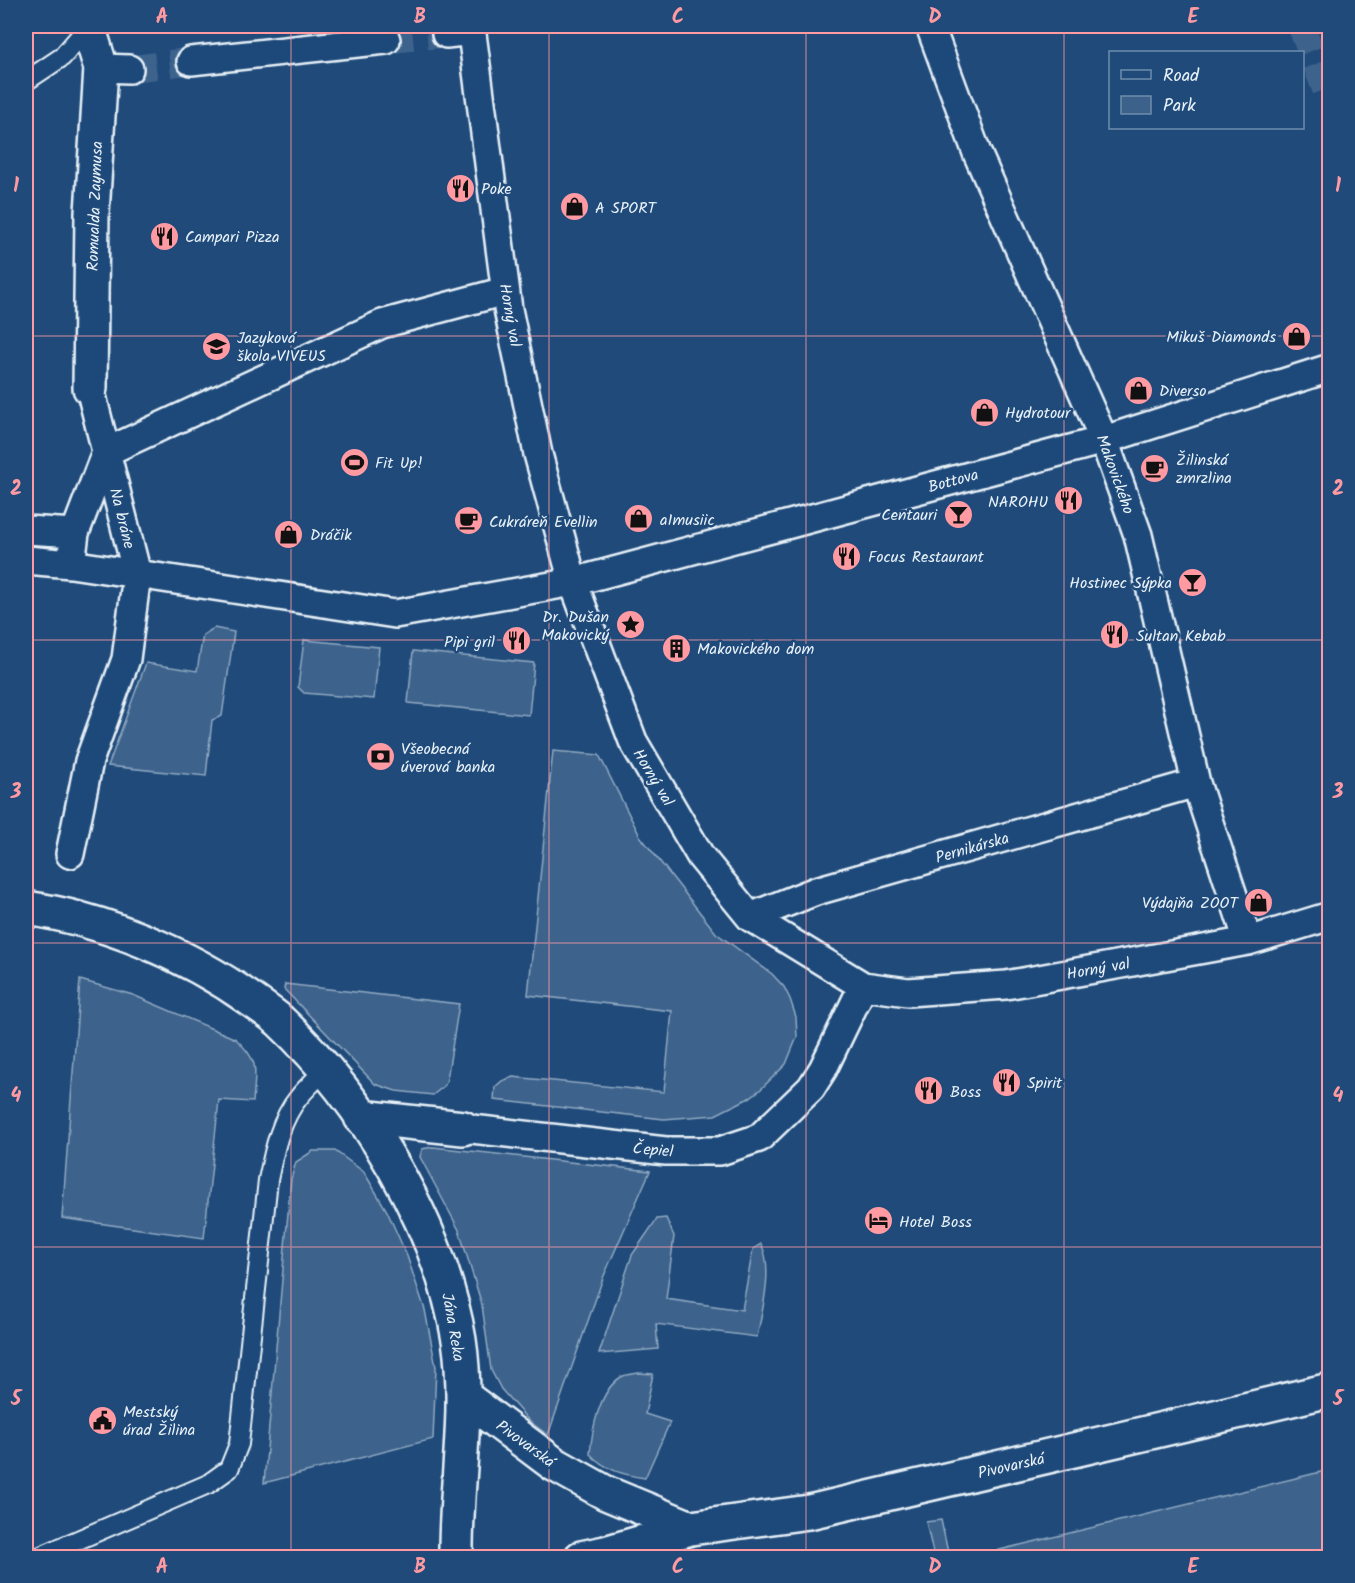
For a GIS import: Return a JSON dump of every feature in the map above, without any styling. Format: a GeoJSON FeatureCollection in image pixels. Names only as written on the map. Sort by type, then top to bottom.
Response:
{"type":"FeatureCollection","features":[{"type":"Feature","properties":{"kind":"street","name":"Romualda Zaymusa"},"geometry":{"type":"LineString","coordinates":[[88,26],[115,68],[92,213],[90,388]]}},
{"type":"Feature","properties":{"kind":"street","name":"Makovického"},"geometry":{"type":"LineString","coordinates":[[930,26],[977,153],[1104,440],[1138,535],[1196,783],[1248,941]]}},
{"type":"Feature","properties":{"kind":"street","name":"Horný val"},"geometry":{"type":"LineString","coordinates":[[463,30],[506,291],[538,454],[573,582],[633,741],[701,856],[750,917],[863,986],[908,992],[1006,985],[1248,941],[1329,916]]}},
{"type":"Feature","properties":{"kind":"street"},"geometry":{"type":"LineString","coordinates":[[191,61],[386,40]]}},
{"type":"Feature","properties":{"kind":"street"},"geometry":{"type":"LineString","coordinates":[[71,564],[75,533],[106,452],[382,324],[506,291]]}},
{"type":"Feature","properties":{"kind":"street","name":"Bottova"},"geometry":{"type":"LineString","coordinates":[[573,582],[1104,440],[1329,368]]}},
{"type":"Feature","properties":{"kind":"street","name":"Na bráne"},"geometry":{"type":"LineString","coordinates":[[90,388],[137,574]]}},
{"type":"Feature","properties":{"kind":"street"},"geometry":{"type":"LineString","coordinates":[[26,530],[75,533]]}},
{"type":"Feature","properties":{"kind":"street"},"geometry":{"type":"LineString","coordinates":[[26,561],[71,564],[395,614],[573,582]]}},
{"type":"Feature","properties":{"kind":"street"},"geometry":{"type":"LineString","coordinates":[[70,854],[89,761],[126,659],[137,574]]}},
{"type":"Feature","properties":{"kind":"street","name":"Pernikárska"},"geometry":{"type":"LineString","coordinates":[[750,917],[816,891],[1196,783]]}},
{"type":"Feature","properties":{"kind":"street","name":"Jána Reka"},"geometry":{"type":"LineString","coordinates":[[26,908],[64,915],[173,954],[227,983],[279,1019],[326,1069],[361,1117],[401,1179],[425,1228],[445,1281],[459,1341],[463,1396],[456,1557]]}},
{"type":"Feature","properties":{"kind":"street","name":"Čepiel"},"geometry":{"type":"LineString","coordinates":[[361,1117],[666,1151],[720,1151],[759,1138],[811,1088],[823,1069],[863,986]]}},
{"type":"Feature","properties":{"kind":"street","name":"Pivovarská"},"geometry":{"type":"LineString","coordinates":[[581,1557],[605,1553],[691,1528],[809,1512],[1329,1390]]}},
{"type":"Feature","properties":{"kind":"street","name":"Pivovarská"},"geometry":{"type":"LineString","coordinates":[[463,1396],[554,1464],[606,1493],[691,1528]]}},
{"type":"Feature","properties":{"kind":"lane"},"geometry":{"type":"LineString","coordinates":[[26,81],[62,57],[88,26]]}},
{"type":"Feature","properties":{"kind":"lane"},"geometry":{"type":"LineString","coordinates":[[36,1557],[198,1489],[230,1469],[239,1444],[268,1180],[275,1146],[298,1098],[326,1069]]}},
{"type":"Feature","properties":{"kind":"green space"},"geometry":{"type":"Polygon","coordinates":[[[214,628],[234,632],[222,716],[212,720],[206,776],[108,766],[146,663],[197,671],[203,635],[214,628]]]}},
{"type":"Feature","properties":{"kind":"green space"},"geometry":{"type":"Polygon","coordinates":[[[304,640],[379,647],[374,699],[304,693],[298,687],[304,640]]]}},
{"type":"Feature","properties":{"kind":"green space"},"geometry":{"type":"Polygon","coordinates":[[[413,651],[534,663],[529,715],[408,703],[413,651]]]}},
{"type":"Feature","properties":{"kind":"green space"},"geometry":{"type":"Polygon","coordinates":[[[553,751],[599,755],[640,836],[716,933],[772,974],[784,987],[796,1017],[797,1037],[786,1064],[749,1098],[715,1115],[664,1119],[494,1100],[495,1087],[502,1081],[513,1077],[664,1092],[672,1011],[528,995],[553,751]]]}},
{"type":"Feature","properties":{"kind":"green space"},"geometry":{"type":"Polygon","coordinates":[[[80,980],[133,995],[236,1039],[253,1061],[255,1074],[253,1102],[219,1100],[204,1238],[62,1218],[80,980]]]}},
{"type":"Feature","properties":{"kind":"green space"},"geometry":{"type":"Polygon","coordinates":[[[285,984],[459,1004],[445,1085],[433,1095],[396,1091],[375,1084],[284,989],[285,984]]]}},
{"type":"Feature","properties":{"kind":"green space"},"geometry":{"type":"Polygon","coordinates":[[[433,1147],[650,1171],[603,1278],[548,1435],[529,1421],[501,1389],[491,1370],[482,1305],[459,1230],[420,1157],[422,1149],[433,1147]]]}},
{"type":"Feature","properties":{"kind":"green space"},"geometry":{"type":"Polygon","coordinates":[[[313,1151],[335,1151],[364,1172],[387,1211],[407,1256],[425,1310],[436,1367],[433,1439],[264,1483],[291,1179],[296,1162],[313,1151]]]}},
{"type":"Feature","properties":{"kind":"green space"},"geometry":{"type":"Polygon","coordinates":[[[666,1218],[674,1236],[666,1299],[742,1310],[753,1249],[761,1244],[767,1265],[767,1277],[757,1337],[656,1324],[658,1349],[599,1354],[632,1255],[657,1219],[666,1218]]]}},
{"type":"Feature","properties":{"kind":"green space"},"geometry":{"type":"Polygon","coordinates":[[[639,1373],[653,1374],[645,1414],[670,1422],[645,1478],[615,1471],[590,1454],[598,1412],[607,1392],[621,1377],[639,1373]]]}},
{"type":"Feature","properties":{"kind":"green space"},"geometry":{"type":"Polygon","coordinates":[[[1329,1470],[1329,1557],[971,1557],[1329,1470]]]}},
{"type":"Feature","properties":{"kind":"green space"},"geometry":{"type":"Polygon","coordinates":[[[941,1520],[949,1557],[934,1557],[926,1522],[941,1520]]]}},
{"type":"Feature","properties":{"kind":"tunnel"},"geometry":{"type":"LineString","coordinates":[[1301,26],[1330,100]]}},
{"type":"Feature","properties":{"kind":"tunnel"},"geometry":{"type":"LineString","coordinates":[[386,40],[446,34]]}},
{"type":"Feature","properties":{"kind":"tunnel"},"geometry":{"type":"LineString","coordinates":[[129,69],[191,61]]}},
{"type":"Feature","properties":{"kind":"place","name":"Poke"},"geometry":{"type":"Point","coordinates":[460,188]}},
{"type":"Feature","properties":{"kind":"place","name":"A SPORT"},"geometry":{"type":"Point","coordinates":[574,207]}},
{"type":"Feature","properties":{"kind":"place","name":"Campari Pizza"},"geometry":{"type":"Point","coordinates":[164,236]}},
{"type":"Feature","properties":{"kind":"place","name":"Mikuš Diamonds"},"geometry":{"type":"Point","coordinates":[1297,336]}},
{"type":"Feature","properties":{"kind":"place","name":"Jazyková škola VIVEUS"},"geometry":{"type":"Point","coordinates":[216,346]}},
{"type":"Feature","properties":{"kind":"place","name":"Diverso"},"geometry":{"type":"Point","coordinates":[1138,390]}},
{"type":"Feature","properties":{"kind":"place","name":"Hydrotour"},"geometry":{"type":"Point","coordinates":[984,412]}},
{"type":"Feature","properties":{"kind":"place","name":"Fit Up!"},"geometry":{"type":"Point","coordinates":[354,462]}},
{"type":"Feature","properties":{"kind":"place","name":"Žilinská zmrzlina"},"geometry":{"type":"Point","coordinates":[1155,468]}},
{"type":"Feature","properties":{"kind":"place","name":"NAROHU"},"geometry":{"type":"Point","coordinates":[1069,501]}},
{"type":"Feature","properties":{"kind":"place","name":"Centauri"},"geometry":{"type":"Point","coordinates":[958,514]}},
{"type":"Feature","properties":{"kind":"place","name":"a1musiic"},"geometry":{"type":"Point","coordinates":[639,519]}},
{"type":"Feature","properties":{"kind":"place","name":"Cukráreň Evellin"},"geometry":{"type":"Point","coordinates":[468,521]}},
{"type":"Feature","properties":{"kind":"place","name":"Dráčik"},"geometry":{"type":"Point","coordinates":[289,534]}},
{"type":"Feature","properties":{"kind":"place","name":"Focus Restaurant"},"geometry":{"type":"Point","coordinates":[847,556]}},
{"type":"Feature","properties":{"kind":"place","name":"Hostinec Sýpka"},"geometry":{"type":"Point","coordinates":[1193,582]}},
{"type":"Feature","properties":{"kind":"place","name":"Dr. Dušan Makovický"},"geometry":{"type":"Point","coordinates":[630,625]}},
{"type":"Feature","properties":{"kind":"place","name":"Sultan Kebab"},"geometry":{"type":"Point","coordinates":[1115,635]}},
{"type":"Feature","properties":{"kind":"place","name":"Pipi gril"},"geometry":{"type":"Point","coordinates":[516,641]}},
{"type":"Feature","properties":{"kind":"place","name":"Makovického dom"},"geometry":{"type":"Point","coordinates":[676,648]}},
{"type":"Feature","properties":{"kind":"place","name":"Všeobecná úverová banka"},"geometry":{"type":"Point","coordinates":[380,757]}},
{"type":"Feature","properties":{"kind":"place","name":"Výdajňa ZOOT"},"geometry":{"type":"Point","coordinates":[1259,902]}},
{"type":"Feature","properties":{"kind":"place","name":"Spirit"},"geometry":{"type":"Point","coordinates":[1006,1082]}},
{"type":"Feature","properties":{"kind":"place","name":"Boss"},"geometry":{"type":"Point","coordinates":[929,1091]}},
{"type":"Feature","properties":{"kind":"place","name":"Hotel Boss"},"geometry":{"type":"Point","coordinates":[878,1221]}},
{"type":"Feature","properties":{"kind":"place","name":"Mestský úrad Žilina"},"geometry":{"type":"Point","coordinates":[102,1420]}}]}
